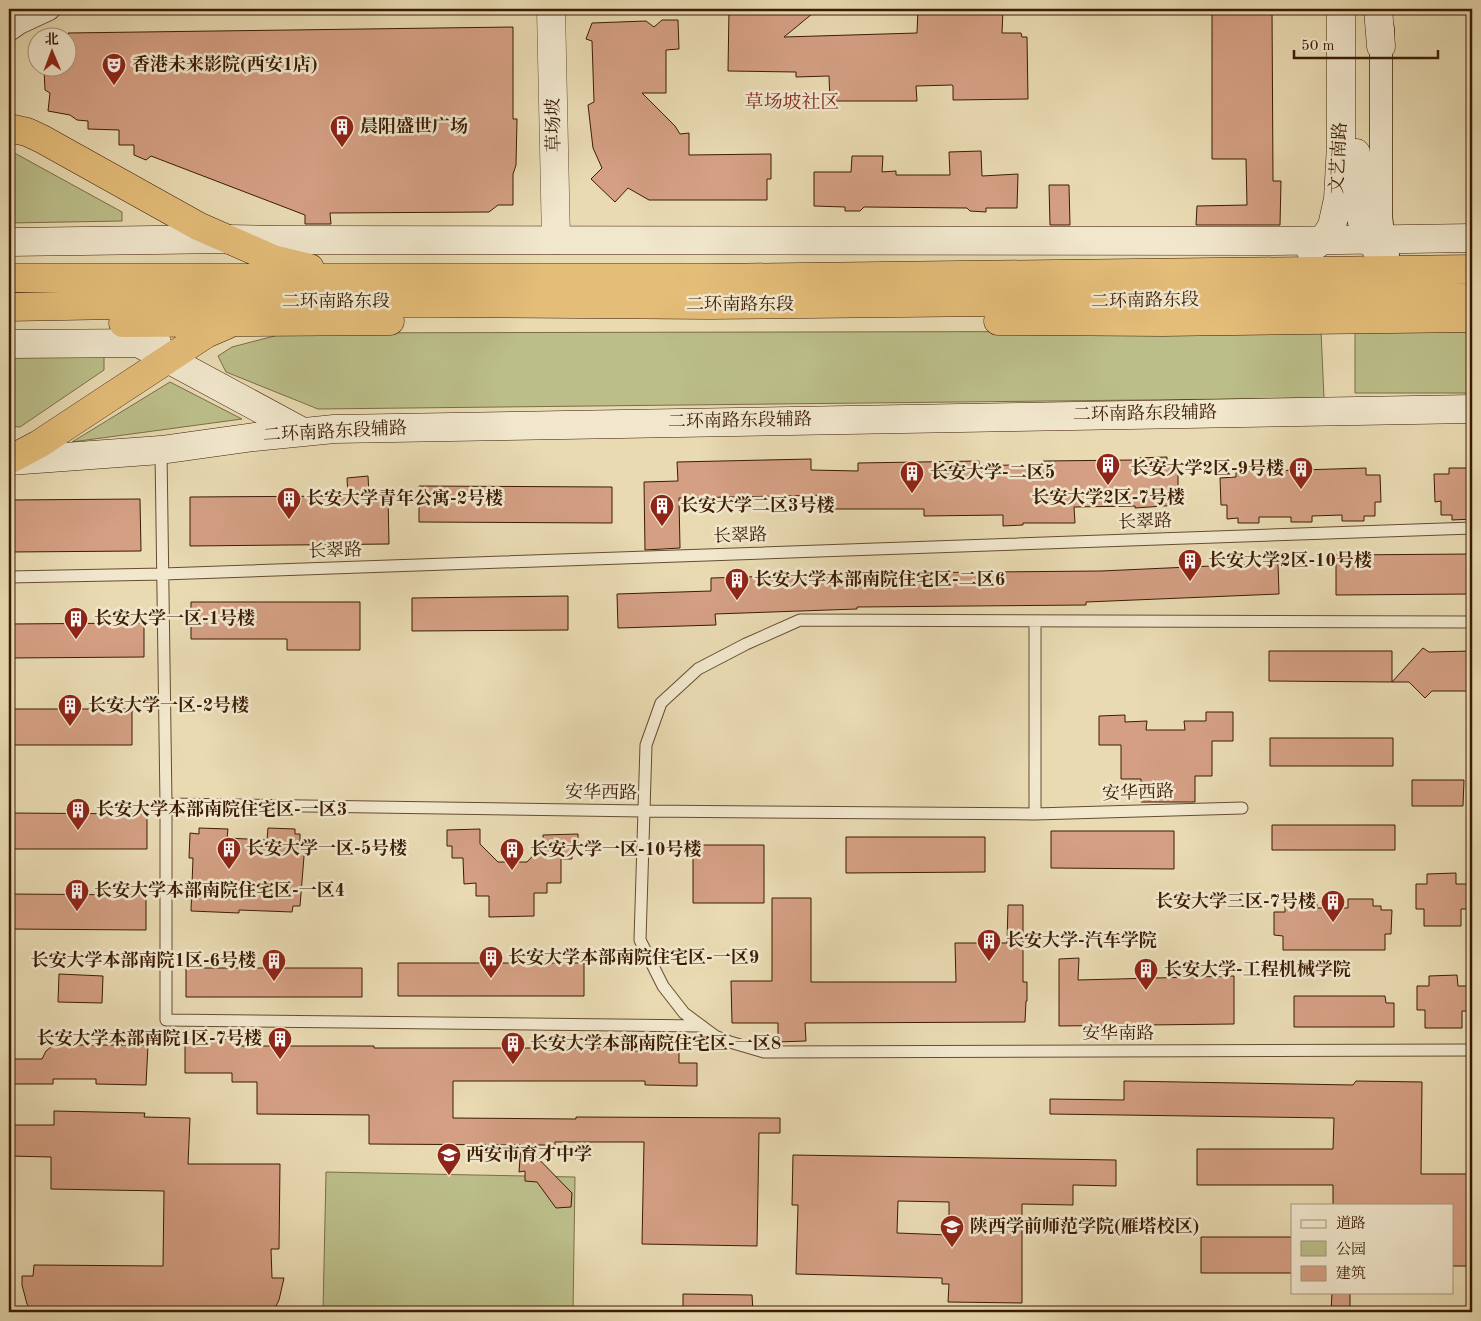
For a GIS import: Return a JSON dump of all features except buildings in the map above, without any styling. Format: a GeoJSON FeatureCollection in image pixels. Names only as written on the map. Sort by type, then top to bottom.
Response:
{"type":"FeatureCollection","features":[{"type":"Feature","properties":{"kind":"highway"},"geometry":{"type":"LineString","coordinates":[[9,128],[27,132],[42,139],[198,226],[273,259],[346,278]]}},
{"type":"Feature","properties":{"kind":"highway","name":"二环南路东段"},"geometry":{"type":"LineString","coordinates":[[9,278],[711,278],[1472,269]]}},
{"type":"Feature","properties":{"kind":"highway","name":"二环南路东段"},"geometry":{"type":"LineString","coordinates":[[9,307],[276,302],[709,306],[1472,298]]}},
{"type":"Feature","properties":{"kind":"highway"},"geometry":{"type":"LineString","coordinates":[[350,322],[430,303]]}},
{"type":"Feature","properties":{"kind":"highway"},"geometry":{"type":"LineString","coordinates":[[9,322],[231,323],[844,320],[1163,322],[1472,318]]}},
{"type":"Feature","properties":{"kind":"highway"},"geometry":{"type":"LineString","coordinates":[[9,460],[39,444],[206,334],[231,323]]}},
{"type":"Feature","properties":{"kind":"main road","name":"草场坡"},"geometry":{"type":"LineString","coordinates":[[552,9],[556,240]]}},
{"type":"Feature","properties":{"kind":"main road","name":"文艺南路"},"geometry":{"type":"LineString","coordinates":[[1267,271],[1292,261],[1323,240],[1332,226],[1338,199],[1341,146],[1342,9]]}},
{"type":"Feature","properties":{"kind":"main road","name":"文艺南路"},"geometry":{"type":"LineString","coordinates":[[1355,9],[1356,163],[1361,215],[1392,269]]}},
{"type":"Feature","properties":{"kind":"main road"},"geometry":{"type":"LineString","coordinates":[[1378,9],[1381,46]]}},
{"type":"Feature","properties":{"kind":"main road"},"geometry":{"type":"LineString","coordinates":[[9,242],[228,239],[1323,240],[1472,238]]}},
{"type":"Feature","properties":{"kind":"main road"},"geometry":{"type":"LineString","coordinates":[[9,344],[193,343]]}},
{"type":"Feature","properties":{"kind":"main road"},"geometry":{"type":"LineString","coordinates":[[140,344],[304,432]]}},
{"type":"Feature","properties":{"kind":"main road","name":"二环南路东段辅路"},"geometry":{"type":"LineString","coordinates":[[9,460],[161,450],[254,437],[334,429],[1472,409]]}},
{"type":"Feature","properties":{"kind":"street"},"geometry":{"type":"LineString","coordinates":[[9,30],[18,23],[49,9]]}},
{"type":"Feature","properties":{"kind":"street"},"geometry":{"type":"LineString","coordinates":[[1376,239],[1381,218],[1381,46],[1385,9]]}},
{"type":"Feature","properties":{"kind":"lane"},"geometry":{"type":"LineString","coordinates":[[161,450],[166,804],[166,1020],[702,1026]]}},
{"type":"Feature","properties":{"kind":"lane","name":"长翠路"},"geometry":{"type":"LineString","coordinates":[[9,577],[163,574],[1472,528]]}},
{"type":"Feature","properties":{"kind":"lane","name":"安华南路"},"geometry":{"type":"LineString","coordinates":[[1472,622],[800,620],[698,668],[661,703],[646,745],[640,940],[663,986],[684,1012],[715,1036],[764,1052],[1472,1050]]}},
{"type":"Feature","properties":{"kind":"lane"},"geometry":{"type":"LineString","coordinates":[[1035,621],[1035,814]]}},
{"type":"Feature","properties":{"kind":"lane","name":"安华西路"},"geometry":{"type":"LineString","coordinates":[[166,804],[1035,814],[1242,808]]}},
{"type":"Feature","properties":{"kind":"green space"},"geometry":{"type":"Polygon","coordinates":[[[9,150],[122,212],[122,221],[9,223],[9,150]]]}},
{"type":"Feature","properties":{"kind":"green space"},"geometry":{"type":"Polygon","coordinates":[[[1355,328],[1472,328],[1472,393],[1355,393],[1355,328]]]}},
{"type":"Feature","properties":{"kind":"green space"},"geometry":{"type":"Polygon","coordinates":[[[1321,331],[1324,398],[318,409],[226,372],[218,356],[232,347],[286,333],[1321,331]]]}},
{"type":"Feature","properties":{"kind":"green space"},"geometry":{"type":"Polygon","coordinates":[[[104,355],[104,370],[20,427],[9,426],[9,357],[104,355]]]}},
{"type":"Feature","properties":{"kind":"green space"},"geometry":{"type":"Polygon","coordinates":[[[170,382],[242,419],[72,442],[170,382]]]}},
{"type":"Feature","properties":{"kind":"green space"},"geometry":{"type":"Polygon","coordinates":[[[326,1172],[575,1177],[573,1312],[323,1312],[326,1172]]]}},
{"type":"Feature","properties":{"kind":"place","name":"香港未来影院(西安1店)"},"geometry":{"type":"Point","coordinates":[114,86]}},
{"type":"Feature","properties":{"kind":"place","name":"晨阳盛世广场"},"geometry":{"type":"Point","coordinates":[342,148]}},
{"type":"Feature","properties":{"kind":"place","name":"长安大学2区-7号楼"},"geometry":{"type":"Point","coordinates":[1108,486]}},
{"type":"Feature","properties":{"kind":"place","name":"长安大学2区-9号楼"},"geometry":{"type":"Point","coordinates":[1301,490]}},
{"type":"Feature","properties":{"kind":"place","name":"长安大学-二区5"},"geometry":{"type":"Point","coordinates":[912,494]}},
{"type":"Feature","properties":{"kind":"place","name":"长安大学青年公寓-2号楼"},"geometry":{"type":"Point","coordinates":[289,520]}},
{"type":"Feature","properties":{"kind":"place","name":"长安大学二区3号楼"},"geometry":{"type":"Point","coordinates":[662,527]}},
{"type":"Feature","properties":{"kind":"place","name":"长安大学2区-10号楼"},"geometry":{"type":"Point","coordinates":[1190,582]}},
{"type":"Feature","properties":{"kind":"place","name":"长安大学本部南院住宅区-二区6"},"geometry":{"type":"Point","coordinates":[737,601]}},
{"type":"Feature","properties":{"kind":"place","name":"长安大学一区-1号楼"},"geometry":{"type":"Point","coordinates":[76,640]}},
{"type":"Feature","properties":{"kind":"place","name":"长安大学一区-2号楼"},"geometry":{"type":"Point","coordinates":[70,727]}},
{"type":"Feature","properties":{"kind":"place","name":"长安大学本部南院住宅区-一区3"},"geometry":{"type":"Point","coordinates":[78,831]}},
{"type":"Feature","properties":{"kind":"place","name":"长安大学一区-5号楼"},"geometry":{"type":"Point","coordinates":[229,870]}},
{"type":"Feature","properties":{"kind":"place","name":"长安大学一区-10号楼"},"geometry":{"type":"Point","coordinates":[512,871]}},
{"type":"Feature","properties":{"kind":"place","name":"长安大学本部南院住宅区-一区4"},"geometry":{"type":"Point","coordinates":[77,912]}},
{"type":"Feature","properties":{"kind":"place","name":"长安大学三区-7号楼"},"geometry":{"type":"Point","coordinates":[1333,923]}},
{"type":"Feature","properties":{"kind":"place","name":"长安大学-汽车学院"},"geometry":{"type":"Point","coordinates":[989,962]}},
{"type":"Feature","properties":{"kind":"place","name":"长安大学本部南院住宅区-一区9"},"geometry":{"type":"Point","coordinates":[491,979]}},
{"type":"Feature","properties":{"kind":"place","name":"长安大学本部南院1区-6号楼"},"geometry":{"type":"Point","coordinates":[274,982]}},
{"type":"Feature","properties":{"kind":"place","name":"长安大学-工程机械学院"},"geometry":{"type":"Point","coordinates":[1146,991]}},
{"type":"Feature","properties":{"kind":"place","name":"长安大学本部南院1区-7号楼"},"geometry":{"type":"Point","coordinates":[280,1060]}},
{"type":"Feature","properties":{"kind":"place","name":"长安大学本部南院住宅区-一区8"},"geometry":{"type":"Point","coordinates":[513,1065]}},
{"type":"Feature","properties":{"kind":"place","name":"西安市育才中学"},"geometry":{"type":"Point","coordinates":[449,1176]}},
{"type":"Feature","properties":{"kind":"place","name":"陕西学前师范学院(雁塔校区)"},"geometry":{"type":"Point","coordinates":[952,1248]}},
{"type":"Feature","properties":{"kind":"district","name":"草场坡社区"},"geometry":{"type":"Point","coordinates":[792,103]}}]}
